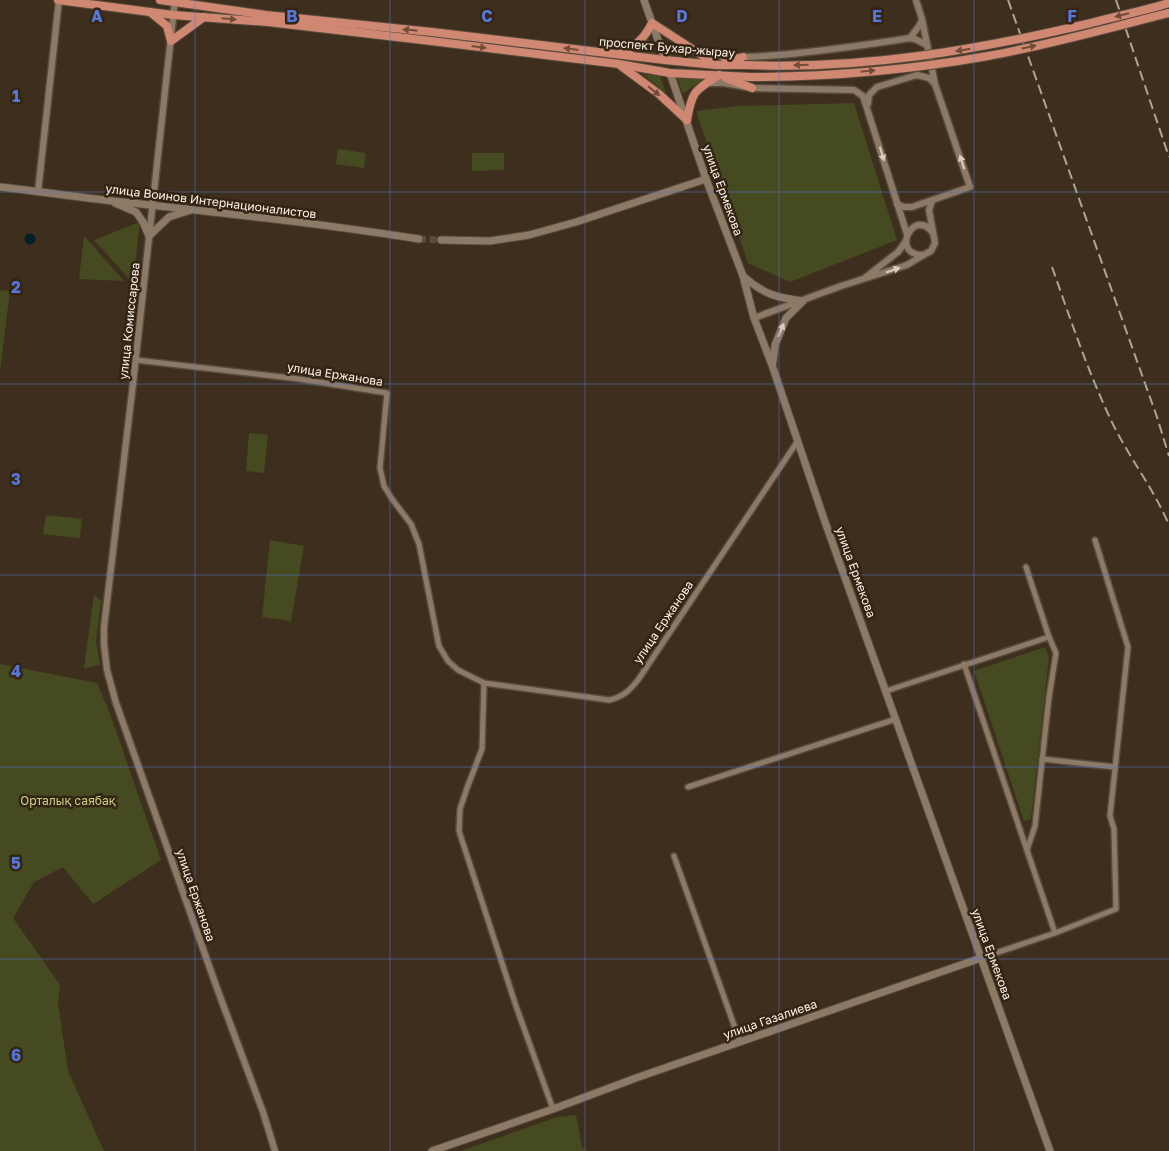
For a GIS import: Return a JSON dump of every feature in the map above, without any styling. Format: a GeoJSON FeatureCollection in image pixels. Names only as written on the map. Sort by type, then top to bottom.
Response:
{"type":"FeatureCollection","features":[{"type":"Feature","properties":{"kind":"main road","name":"проспект Бухар-жырау"},"geometry":{"type":"LineString","coordinates":[[58,0],[173,15],[268,22],[431,41],[619,64],[670,73],[750,77],[832,75],[924,66],[1032,46],[1169,13]]}},
{"type":"Feature","properties":{"kind":"main road","name":"проспект Бухар-жырау"},"geometry":{"type":"LineString","coordinates":[[160,0],[266,15],[432,32],[665,60],[716,65],[744,61],[777,66],[858,62],[962,50],[1015,41],[1169,3]]}},
{"type":"Feature","properties":{"kind":"main road","name":"улица Ермекова"},"geometry":{"type":"LineString","coordinates":[[644,0],[706,179],[743,276],[754,318],[772,365],[797,442],[1050,1151]]}},
{"type":"Feature","properties":{"kind":"main road"},"geometry":{"type":"LineString","coordinates":[[149,12],[167,26],[171,41],[204,17]]}},
{"type":"Feature","properties":{"kind":"main road"},"geometry":{"type":"LineString","coordinates":[[620,54],[634,47],[647,33],[652,23],[716,65]]}},
{"type":"Feature","properties":{"kind":"main road"},"geometry":{"type":"LineString","coordinates":[[431,41],[432,32]]}},
{"type":"Feature","properties":{"kind":"main road"},"geometry":{"type":"LineString","coordinates":[[619,64],[659,94],[687,120],[695,91],[719,75],[752,88]]}},
{"type":"Feature","properties":{"kind":"main road"},"geometry":{"type":"LineString","coordinates":[[441,240],[490,241],[529,235],[576,222],[706,179]]}},
{"type":"Feature","properties":{"kind":"main road","name":"улица Воинов Интернационалистов"},"geometry":{"type":"LineString","coordinates":[[0,187],[367,230],[419,239]]}},
{"type":"Feature","properties":{"kind":"main road"},"geometry":{"type":"LineString","coordinates":[[112,201],[136,212],[149,236],[169,217],[194,209]]}},
{"type":"Feature","properties":{"kind":"main road"},"geometry":{"type":"LineString","coordinates":[[743,276],[756,288],[782,298],[803,301]]}},
{"type":"Feature","properties":{"kind":"main road"},"geometry":{"type":"LineString","coordinates":[[772,365],[775,345],[786,318],[803,301]]}},
{"type":"Feature","properties":{"kind":"main road","name":"улица Газалиева"},"geometry":{"type":"LineString","coordinates":[[432,1151],[981,958]]}},
{"type":"Feature","properties":{"kind":"street"},"geometry":{"type":"LineString","coordinates":[[38,192],[58,0]]}},
{"type":"Feature","properties":{"kind":"street"},"geometry":{"type":"LineString","coordinates":[[897,204],[912,208],[970,187],[935,84],[922,19],[916,0]]}},
{"type":"Feature","properties":{"kind":"street","name":"улица Комиссарова"},"geometry":{"type":"LineString","coordinates":[[104,644],[106,605],[136,360],[175,1]]}},
{"type":"Feature","properties":{"kind":"street"},"geometry":{"type":"LineString","coordinates":[[910,38],[920,26],[922,19]]}},
{"type":"Feature","properties":{"kind":"street"},"geometry":{"type":"LineString","coordinates":[[700,54],[744,61],[828,51],[910,38],[927,46]]}},
{"type":"Feature","properties":{"kind":"street"},"geometry":{"type":"LineString","coordinates":[[918,75],[928,56]]}},
{"type":"Feature","properties":{"kind":"street"},"geometry":{"type":"LineString","coordinates":[[867,107],[869,96],[877,87],[918,75],[929,78],[935,84]]}},
{"type":"Feature","properties":{"kind":"street"},"geometry":{"type":"LineString","coordinates":[[707,83],[724,83],[752,88],[854,90],[863,96],[911,252],[923,255]]}},
{"type":"Feature","properties":{"kind":"street"},"geometry":{"type":"LineString","coordinates":[[754,318],[907,265],[930,251],[935,243],[929,210],[932,201]]}},
{"type":"Feature","properties":{"kind":"street"},"geometry":{"type":"LineString","coordinates":[[861,280],[898,252],[914,227],[923,226],[934,234]]}},
{"type":"Feature","properties":{"kind":"street","name":"улица Ержанова"},"geometry":{"type":"LineString","coordinates":[[136,360],[299,379],[387,394],[380,468],[384,486],[411,524],[419,544],[439,646],[448,661],[458,670],[484,683],[608,700],[620,698],[628,692],[797,442]]}},
{"type":"Feature","properties":{"kind":"street"},"geometry":{"type":"LineString","coordinates":[[1042,759],[1115,767],[1128,647],[1095,540]]}},
{"type":"Feature","properties":{"kind":"street"},"geometry":{"type":"LineString","coordinates":[[1026,568],[1056,653],[1049,697],[1035,826],[1027,850]]}},
{"type":"Feature","properties":{"kind":"street"},"geometry":{"type":"LineString","coordinates":[[886,692],[964,664],[1049,637]]}},
{"type":"Feature","properties":{"kind":"street","name":"улица Ержанова"},"geometry":{"type":"LineString","coordinates":[[104,644],[107,670],[116,703],[218,992],[263,1112],[274,1151]]}},
{"type":"Feature","properties":{"kind":"street"},"geometry":{"type":"LineString","coordinates":[[964,664],[1055,933]]}},
{"type":"Feature","properties":{"kind":"street"},"geometry":{"type":"LineString","coordinates":[[484,683],[482,749],[460,809],[459,830],[511,991],[553,1110]]}},
{"type":"Feature","properties":{"kind":"street"},"geometry":{"type":"LineString","coordinates":[[688,788],[896,719]]}},
{"type":"Feature","properties":{"kind":"street","name":"улица Газалиева"},"geometry":{"type":"LineString","coordinates":[[981,958],[1055,933],[1116,909],[1114,829],[1110,816],[1115,767]]}},
{"type":"Feature","properties":{"kind":"street"},"geometry":{"type":"LineString","coordinates":[[674,856],[740,1042]]}},
{"type":"Feature","properties":{"kind":"green space"},"geometry":{"type":"Polygon","coordinates":[[[648,38],[654,54],[634,51],[648,38]]]}},
{"type":"Feature","properties":{"kind":"green space"},"geometry":{"type":"Polygon","coordinates":[[[663,39],[689,57],[670,55],[663,39]]]}},
{"type":"Feature","properties":{"kind":"green space"},"geometry":{"type":"Polygon","coordinates":[[[642,74],[660,76],[666,93],[642,74]]]}},
{"type":"Feature","properties":{"kind":"green space"},"geometry":{"type":"Polygon","coordinates":[[[677,77],[703,79],[683,94],[677,77]]]}},
{"type":"Feature","properties":{"kind":"green space"},"geometry":{"type":"Polygon","coordinates":[[[854,103],[897,240],[790,282],[748,263],[696,111],[738,106],[854,103]]]}},
{"type":"Feature","properties":{"kind":"green space"},"geometry":{"type":"Polygon","coordinates":[[[338,149],[366,153],[364,168],[336,164],[338,149]]]}},
{"type":"Feature","properties":{"kind":"green space"},"geometry":{"type":"Polygon","coordinates":[[[472,153],[504,153],[504,170],[472,171],[472,153]]]}},
{"type":"Feature","properties":{"kind":"green space"},"geometry":{"type":"Polygon","coordinates":[[[140,222],[133,283],[94,240],[140,222]]]}},
{"type":"Feature","properties":{"kind":"green space"},"geometry":{"type":"Polygon","coordinates":[[[84,236],[124,281],[79,279],[84,236]]]}},
{"type":"Feature","properties":{"kind":"green space"},"geometry":{"type":"Polygon","coordinates":[[[0,290],[10,291],[0,371],[0,290]]]}},
{"type":"Feature","properties":{"kind":"green space"},"geometry":{"type":"Polygon","coordinates":[[[249,433],[268,435],[264,473],[246,471],[249,433]]]}},
{"type":"Feature","properties":{"kind":"green space"},"geometry":{"type":"Polygon","coordinates":[[[46,515],[82,519],[80,538],[43,534],[46,515]]]}},
{"type":"Feature","properties":{"kind":"green space"},"geometry":{"type":"Polygon","coordinates":[[[270,540],[304,546],[291,621],[262,617],[270,540]]]}},
{"type":"Feature","properties":{"kind":"green space"},"geometry":{"type":"Polygon","coordinates":[[[94,595],[101,601],[96,641],[100,665],[84,668],[94,595]]]}},
{"type":"Feature","properties":{"kind":"green space"},"geometry":{"type":"Polygon","coordinates":[[[1045,647],[1049,657],[1031,819],[1024,821],[974,671],[1045,647]]]}},
{"type":"Feature","properties":{"kind":"green space","name":"Орталық саябақ"},"geometry":{"type":"Polygon","coordinates":[[[0,664],[97,683],[109,711],[161,860],[93,904],[63,867],[34,882],[13,918],[60,985],[58,1003],[68,1071],[104,1151],[0,1151],[0,664]]]}},
{"type":"Feature","properties":{"kind":"green space"},"geometry":{"type":"Polygon","coordinates":[[[576,1115],[582,1147],[586,1151],[461,1151],[557,1117],[576,1115]]]}},
{"type":"Feature","properties":{"kind":"water"},"geometry":{"type":"Polygon","coordinates":[[[30,233],[36,239],[30,245],[24,239],[30,233]]]}},
{"type":"Feature","properties":{"kind":"tunnel"},"geometry":{"type":"LineString","coordinates":[[419,239],[441,240]]}},
{"type":"Feature","properties":{"kind":"railway"},"geometry":{"type":"LineString","coordinates":[[1008,0],[1157,417],[1169,456]]}},
{"type":"Feature","properties":{"kind":"railway"},"geometry":{"type":"LineString","coordinates":[[1116,0],[1169,157]]}},
{"type":"Feature","properties":{"kind":"railway"},"geometry":{"type":"LineString","coordinates":[[1052,267],[1086,362],[1110,418],[1163,511],[1169,525]]}}]}
